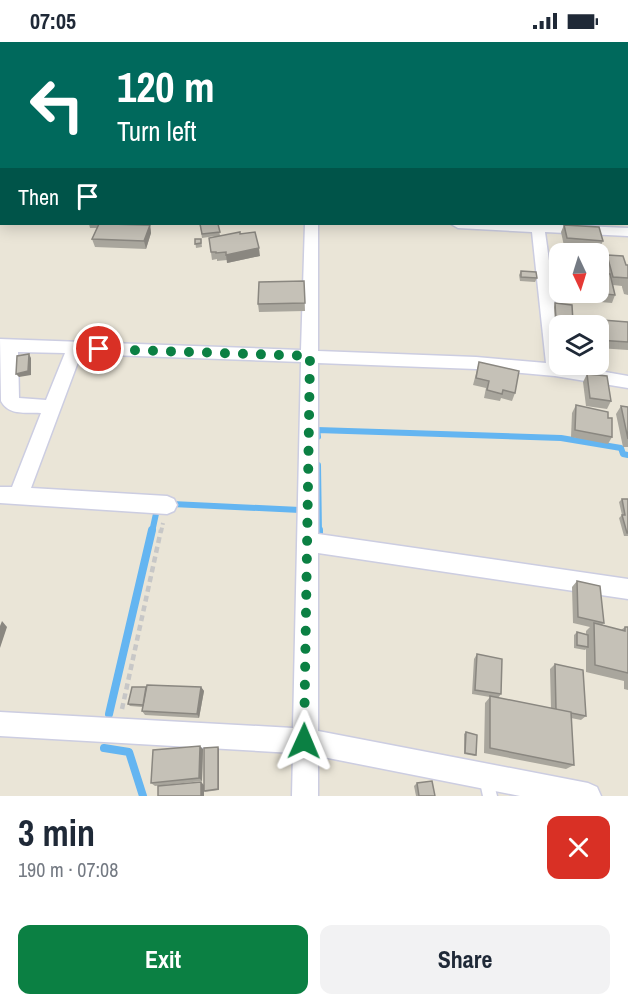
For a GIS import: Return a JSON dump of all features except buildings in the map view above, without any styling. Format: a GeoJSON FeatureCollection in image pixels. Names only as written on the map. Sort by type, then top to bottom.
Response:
{"type":"FeatureCollection","features":[{"type":"Feature","properties":{"kind":"street"},"geometry":{"type":"LineString","coordinates":[[305,796],[311,225]]}},
{"type":"Feature","properties":{"kind":"street"},"geometry":{"type":"LineString","coordinates":[[478,225],[628,232]]}},
{"type":"Feature","properties":{"kind":"street"},"geometry":{"type":"LineString","coordinates":[[538,228],[549,320]]}},
{"type":"Feature","properties":{"kind":"street"},"geometry":{"type":"LineString","coordinates":[[52,407],[14,405],[10,401],[6,345],[476,363],[549,369]]}},
{"type":"Feature","properties":{"kind":"street"},"geometry":{"type":"LineString","coordinates":[[75,348],[52,407],[9,496],[167,505]]}},
{"type":"Feature","properties":{"kind":"street"},"geometry":{"type":"LineString","coordinates":[[585,375],[628,382]]}},
{"type":"Feature","properties":{"kind":"street"},"geometry":{"type":"LineString","coordinates":[[307,542],[628,589]]}},
{"type":"Feature","properties":{"kind":"street"},"geometry":{"type":"LineString","coordinates":[[0,724],[304,741],[487,786],[588,796]]}},
{"type":"Feature","properties":{"kind":"path"},"geometry":{"type":"LineString","coordinates":[[117,730],[167,505]]}},
{"type":"Feature","properties":{"kind":"waterway"},"geometry":{"type":"LineString","coordinates":[[318,437],[317,430],[561,438],[621,448],[623,454],[628,455]]}},
{"type":"Feature","properties":{"kind":"waterway"},"geometry":{"type":"LineString","coordinates":[[318,465],[319,532]]}},
{"type":"Feature","properties":{"kind":"waterway"},"geometry":{"type":"LineString","coordinates":[[172,504],[300,510]]}},
{"type":"Feature","properties":{"kind":"waterway"},"geometry":{"type":"LineString","coordinates":[[152,532],[157,509],[155,509]]}},
{"type":"Feature","properties":{"kind":"waterway"},"geometry":{"type":"LineString","coordinates":[[109,714],[152,530]]}},
{"type":"Feature","properties":{"kind":"waterway"},"geometry":{"type":"LineString","coordinates":[[319,532],[319,537]]}},
{"type":"Feature","properties":{"kind":"waterway"},"geometry":{"type":"LineString","coordinates":[[104,748],[129,752],[143,796]]}},
{"type":"Feature","properties":{"kind":"route"},"geometry":{"type":"LineString","coordinates":[[99,349],[310,356],[304,741]]}}]}
